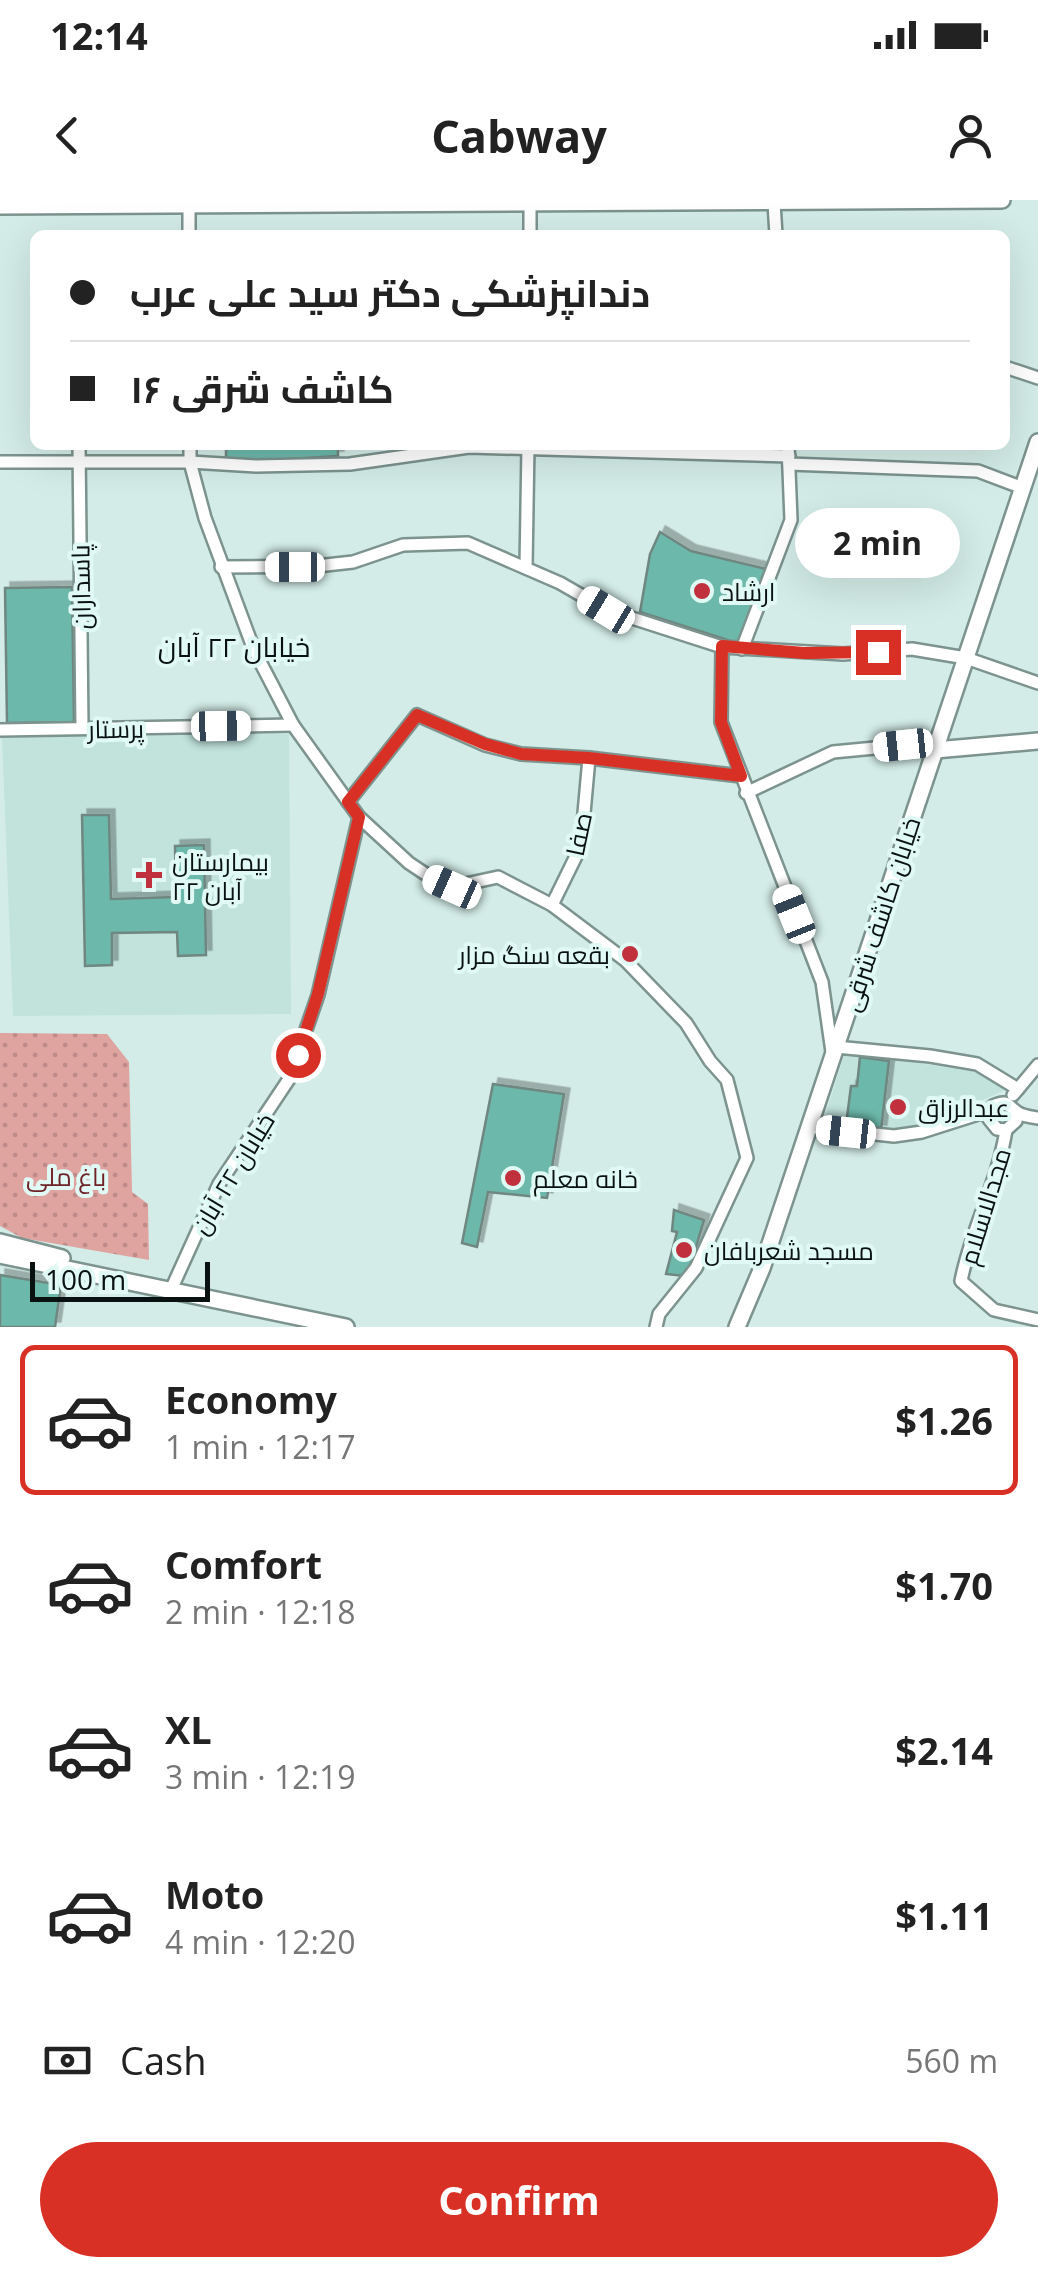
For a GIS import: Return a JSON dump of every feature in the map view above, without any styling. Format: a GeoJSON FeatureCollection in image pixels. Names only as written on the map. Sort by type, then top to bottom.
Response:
{"type":"FeatureCollection","features":[{"type":"Feature","properties":{"kind":"main road"},"geometry":{"type":"LineString","coordinates":[[0,206],[1002,200]]}},
{"type":"Feature","properties":{"kind":"main road","name":"خیابان کاشف شرقی"},"geometry":{"type":"LineString","coordinates":[[737,1327],[762,1268],[1038,442]]}},
{"type":"Feature","properties":{"kind":"main road"},"geometry":{"type":"LineString","coordinates":[[938,740],[962,747],[1038,741]]}},
{"type":"Feature","properties":{"kind":"main road"},"geometry":{"type":"LineString","coordinates":[[0,1242],[153,1280],[170,1292]]}},
{"type":"Feature","properties":{"kind":"main road"},"geometry":{"type":"LineString","coordinates":[[0,1255],[346,1327]]}},
{"type":"Feature","properties":{"kind":"street"},"geometry":{"type":"LineString","coordinates":[[189,230],[190,202]]}},
{"type":"Feature","properties":{"kind":"street"},"geometry":{"type":"LineString","coordinates":[[774,202],[776,230]]}},
{"type":"Feature","properties":{"kind":"street"},"geometry":{"type":"LineString","coordinates":[[530,204],[530,230]]}},
{"type":"Feature","properties":{"kind":"street"},"geometry":{"type":"LineString","coordinates":[[1010,369],[1038,378]]}},
{"type":"Feature","properties":{"kind":"street","name":"پاسداران"},"geometry":{"type":"LineString","coordinates":[[79,450],[82,728]]}},
{"type":"Feature","properties":{"kind":"street"},"geometry":{"type":"LineString","coordinates":[[190,450],[190,462],[221,566],[254,650],[293,725],[359,817],[409,863],[452,887],[498,878],[552,905],[626,960],[686,1023],[710,1062],[727,1080],[747,1158],[696,1268],[658,1314],[656,1327]]}},
{"type":"Feature","properties":{"kind":"street"},"geometry":{"type":"LineString","coordinates":[[0,462],[350,464],[448,450]]}},
{"type":"Feature","properties":{"kind":"street"},"geometry":{"type":"LineString","coordinates":[[526,568],[528,450]]}},
{"type":"Feature","properties":{"kind":"street"},"geometry":{"type":"LineString","coordinates":[[644,450],[789,455],[978,470],[1023,488]]}},
{"type":"Feature","properties":{"kind":"street"},"geometry":{"type":"LineString","coordinates":[[742,649],[791,520],[789,455]]}},
{"type":"Feature","properties":{"kind":"street"},"geometry":{"type":"LineString","coordinates":[[221,566],[318,566],[353,562],[403,545],[461,543],[560,583],[606,610],[722,646],[843,654],[912,649],[966,658],[1038,682]]}},
{"type":"Feature","properties":{"kind":"street"},"geometry":{"type":"LineString","coordinates":[[722,646],[721,722],[822,982],[834,1052],[977,1064],[1018,1089]]}},
{"type":"Feature","properties":{"kind":"street"},"geometry":{"type":"LineString","coordinates":[[348,802],[417,715],[485,744],[521,754],[741,776]]}},
{"type":"Feature","properties":{"kind":"street","name":"پرستار"},"geometry":{"type":"LineString","coordinates":[[0,730],[293,725]]}},
{"type":"Feature","properties":{"kind":"street"},"geometry":{"type":"LineString","coordinates":[[746,793],[833,752],[938,740]]}},
{"type":"Feature","properties":{"kind":"street","name":"صفا"},"geometry":{"type":"LineString","coordinates":[[552,905],[580,846],[589,758]]}},
{"type":"Feature","properties":{"kind":"street","name":"خیابان ۲۲ آبان"},"geometry":{"type":"LineString","coordinates":[[170,1292],[219,1184],[289,1078],[318,994],[359,817]]}},
{"type":"Feature","properties":{"kind":"street"},"geometry":{"type":"LineString","coordinates":[[990,1110],[990,1123],[997,1129],[1006,1130],[1016,1121],[1012,1107],[1018,1089],[1038,1065]]}},
{"type":"Feature","properties":{"kind":"street"},"geometry":{"type":"LineString","coordinates":[[809,1128],[894,1136],[922,1132],[990,1110],[997,1103],[1038,1118]]}},
{"type":"Feature","properties":{"kind":"street","name":"مجدالاسلام"},"geometry":{"type":"LineString","coordinates":[[1006,1130],[1002,1159],[976,1221],[961,1282],[994,1310],[1038,1320]]}},
{"type":"Feature","properties":{"kind":"shaded area","name":"بیمارستان ۲۲ آبان"},"geometry":{"type":"Polygon","coordinates":[[[289,734],[291,1014],[13,1016],[2,737],[289,734]]]}},
{"type":"Feature","properties":{"kind":"shaded area","name":"عبدالرزاق"},"geometry":{"type":"Polygon","coordinates":[[[845,1052],[976,1072],[1005,1090],[920,1128],[884,1130],[823,1123],[845,1052]]]}},
{"type":"Feature","properties":{"kind":"green space","name":"باغ ملی"},"geometry":{"type":"Polygon","coordinates":[[[0,1033],[107,1034],[129,1062],[132,1192],[148,1204],[149,1260],[22,1238],[0,1226],[0,1033]]]}},
{"type":"Feature","properties":{"kind":"building"},"geometry":{"type":"Polygon","coordinates":[[[226,450],[338,450],[338,456],[226,463],[226,450]]]}},
{"type":"Feature","properties":{"kind":"building","name":"ارشاد"},"geometry":{"type":"Polygon","coordinates":[[[660,532],[691,551],[770,570],[740,644],[640,612],[650,554],[660,532]]]}},
{"type":"Feature","properties":{"kind":"building"},"geometry":{"type":"Polygon","coordinates":[[[72,587],[74,722],[7,723],[5,588],[72,587]]]}},
{"type":"Feature","properties":{"kind":"building"},"geometry":{"type":"Polygon","coordinates":[[[82,815],[109,815],[111,899],[176,897],[175,846],[204,845],[206,955],[178,956],[177,932],[112,933],[112,965],[85,966],[82,815]]]}},
{"type":"Feature","properties":{"kind":"building"},"geometry":{"type":"Polygon","coordinates":[[[860,1057],[889,1061],[881,1130],[846,1125],[860,1057]]]}},
{"type":"Feature","properties":{"kind":"building","name":"خانه معلم"},"geometry":{"type":"Polygon","coordinates":[[[493,1084],[564,1094],[547,1198],[488,1192],[477,1247],[462,1243],[493,1084]]]}},
{"type":"Feature","properties":{"kind":"building","name":"مسجد شعربافان"},"geometry":{"type":"Polygon","coordinates":[[[674,1210],[704,1220],[684,1276],[666,1274],[677,1232],[672,1231],[674,1210]]]}},
{"type":"Feature","properties":{"kind":"building"},"geometry":{"type":"Polygon","coordinates":[[[0,1275],[61,1285],[55,1327],[0,1327],[0,1275]]]}},
{"type":"Feature","properties":{"kind":"place","name":"ارشاد"},"geometry":{"type":"Point","coordinates":[702,591]}},
{"type":"Feature","properties":{"kind":"place","name":"بیمارستان ۲۲ آبان"},"geometry":{"type":"Point","coordinates":[149,875]}},
{"type":"Feature","properties":{"kind":"place","name":"بقعه سنگ مزار"},"geometry":{"type":"Point","coordinates":[630,954]}},
{"type":"Feature","properties":{"kind":"place","name":"عبدالرزاق"},"geometry":{"type":"Point","coordinates":[898,1107]}},
{"type":"Feature","properties":{"kind":"place","name":"خانه معلم"},"geometry":{"type":"Point","coordinates":[513,1178]}},
{"type":"Feature","properties":{"kind":"place","name":"مسجد شعربافان"},"geometry":{"type":"Point","coordinates":[684,1250]}},
{"type":"Feature","properties":{"kind":"district","name":"خیابان ۲۲ آبان"},"geometry":{"type":"Point","coordinates":[234,646]}},
{"type":"Feature","properties":{"kind":"route"},"geometry":{"type":"LineString","coordinates":[[298,1055],[318,994],[359,817],[348,802],[417,715],[485,744],[521,754],[741,776],[721,722],[722,646],[804,653],[878,652]]}}]}
